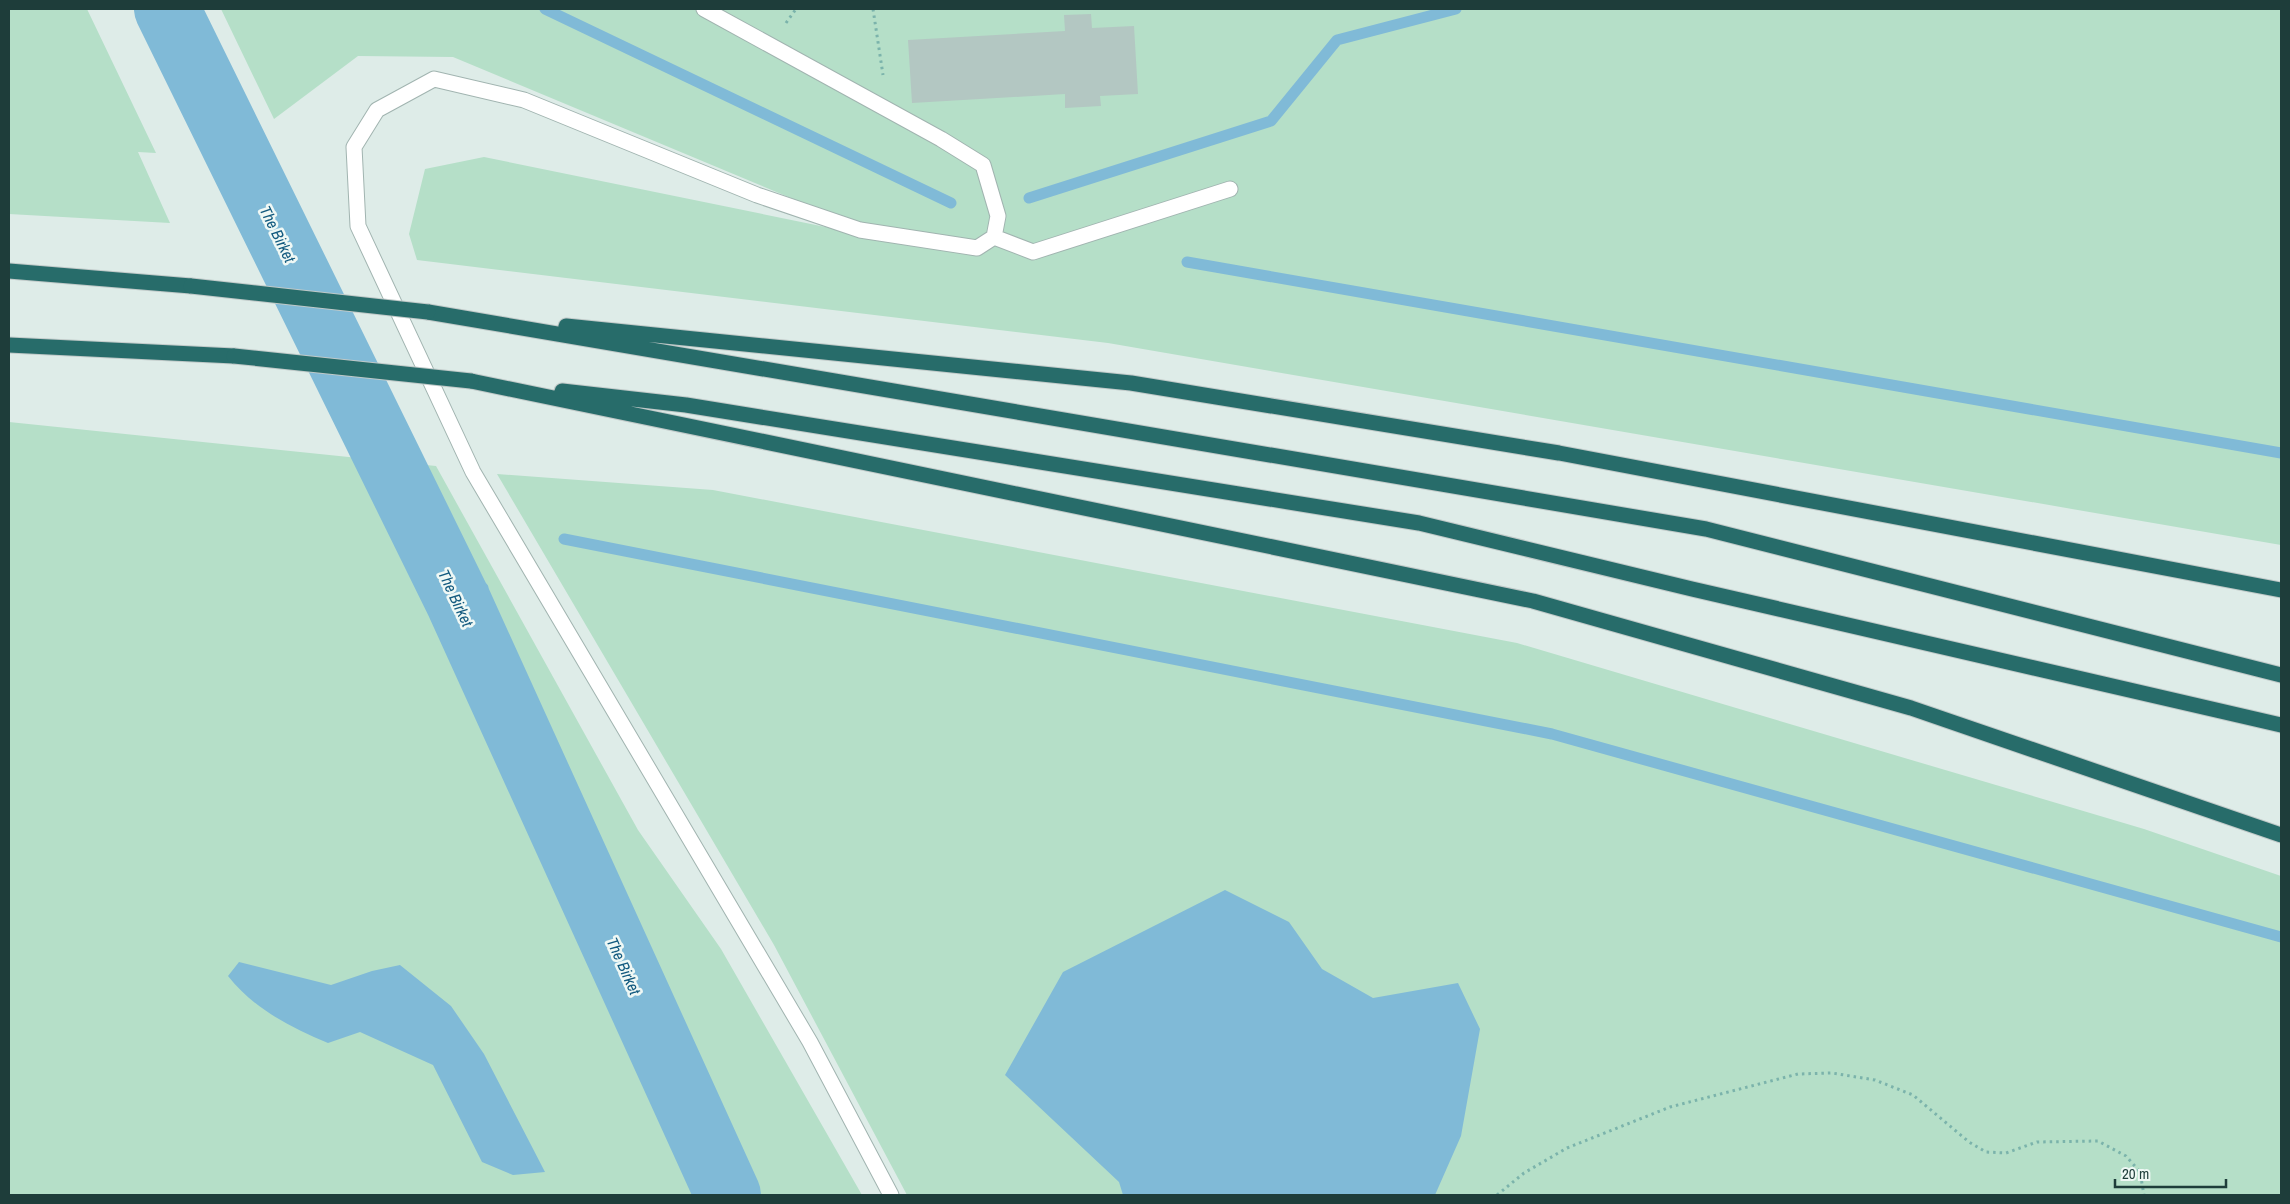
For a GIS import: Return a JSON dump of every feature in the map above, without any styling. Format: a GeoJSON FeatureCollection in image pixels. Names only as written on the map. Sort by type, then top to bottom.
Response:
{"type":"FeatureCollection","features":[{"type":"Feature","properties":{"kind":"highway"},"geometry":{"type":"LineString","coordinates":[[9,271],[190,286],[1131,383],[1559,453],[2281,590]]}},
{"type":"Feature","properties":{"kind":"highway"},"geometry":{"type":"LineString","coordinates":[[428,312],[1706,529],[2281,674]]}},
{"type":"Feature","properties":{"kind":"highway"},"geometry":{"type":"LineString","coordinates":[[9,345],[234,356],[686,405],[1420,523],[1692,589],[2281,726]]}},
{"type":"Feature","properties":{"kind":"highway"},"geometry":{"type":"LineString","coordinates":[[471,381],[1533,601],[1911,708],[2281,835]]}},
{"type":"Feature","properties":{"kind":"lane"},"geometry":{"type":"LineString","coordinates":[[704,9],[889,110],[983,165],[998,216],[994,237],[977,248],[860,230],[757,195],[524,100],[434,79],[377,110],[354,147],[358,226],[473,472],[810,1042],[891,1195]]}},
{"type":"Feature","properties":{"kind":"lane"},"geometry":{"type":"LineString","coordinates":[[994,237],[1033,252],[1230,189]]}},
{"type":"Feature","properties":{"kind":"path"},"geometry":{"type":"LineString","coordinates":[[872,9],[889,110]]}},
{"type":"Feature","properties":{"kind":"path"},"geometry":{"type":"LineString","coordinates":[[1497,1195],[1524,1173],[1567,1148],[1670,1107],[1798,1074],[1832,1073],[1875,1080],[1913,1095],[1969,1142],[1986,1152],[2006,1153],[2037,1142],[2098,1141],[2126,1156],[2140,1172],[2144,1195]]}},
{"type":"Feature","properties":{"kind":"green space"},"geometry":{"type":"Polygon","coordinates":[[[9,9],[87,9],[156,153],[138,152],[170,223],[9,214],[9,9]]]}},
{"type":"Feature","properties":{"kind":"green space"},"geometry":{"type":"Polygon","coordinates":[[[221,9],[2281,9],[2281,545],[1108,343],[417,260],[409,234],[425,169],[484,157],[894,241],[453,57],[358,56],[274,119],[221,9]]]}},
{"type":"Feature","properties":{"kind":"green space"},"geometry":{"type":"Polygon","coordinates":[[[9,422],[436,466],[638,830],[721,949],[862,1195],[9,1195],[9,422]]]}},
{"type":"Feature","properties":{"kind":"green space"},"geometry":{"type":"Polygon","coordinates":[[[497,474],[713,490],[1517,643],[2144,829],[2281,876],[2281,1195],[907,1195],[774,945],[497,474]]]}},
{"type":"Feature","properties":{"kind":"water"},"geometry":{"type":"Polygon","coordinates":[[[1225,890],[1289,922],[1322,969],[1373,998],[1458,983],[1480,1029],[1461,1136],[1435,1195],[1123,1195],[1119,1182],[1005,1075],[1063,972],[1225,890]]]}},
{"type":"Feature","properties":{"kind":"water"},"geometry":{"type":"Polygon","coordinates":[[[239,962],[331,985],[372,971],[400,965],[451,1006],[484,1054],[545,1172],[513,1175],[482,1162],[433,1065],[360,1032],[328,1043],[300,1030],[274,1016],[238,988],[228,976],[239,962]]]}},
{"type":"Feature","properties":{"kind":"building"},"geometry":{"type":"Polygon","coordinates":[[[1091,14],[1092,28],[1134,26],[1138,94],[1100,96],[1101,106],[1065,108],[1065,94],[912,103],[908,40],[1065,31],[1064,15],[1091,14]]]}},
{"type":"Feature","properties":{"kind":"waterway","name":"The Birket"},"geometry":{"type":"LineString","coordinates":[[167,9],[459,603],[728,1195]]}},
{"type":"Feature","properties":{"kind":"waterway"},"geometry":{"type":"LineString","coordinates":[[545,9],[951,203]]}},
{"type":"Feature","properties":{"kind":"waterway"},"geometry":{"type":"LineString","coordinates":[[1029,198],[1271,121],[1337,40],[1456,9]]}},
{"type":"Feature","properties":{"kind":"waterway"},"geometry":{"type":"LineString","coordinates":[[186,50],[203,31]]}},
{"type":"Feature","properties":{"kind":"waterway"},"geometry":{"type":"LineString","coordinates":[[1187,262],[2281,453]]}},
{"type":"Feature","properties":{"kind":"waterway"},"geometry":{"type":"LineString","coordinates":[[564,539],[1552,734],[2281,937]]}},
{"type":"Feature","properties":{"kind":"waterway"},"geometry":{"type":"LineString","coordinates":[[459,603],[483,588]]}}]}
